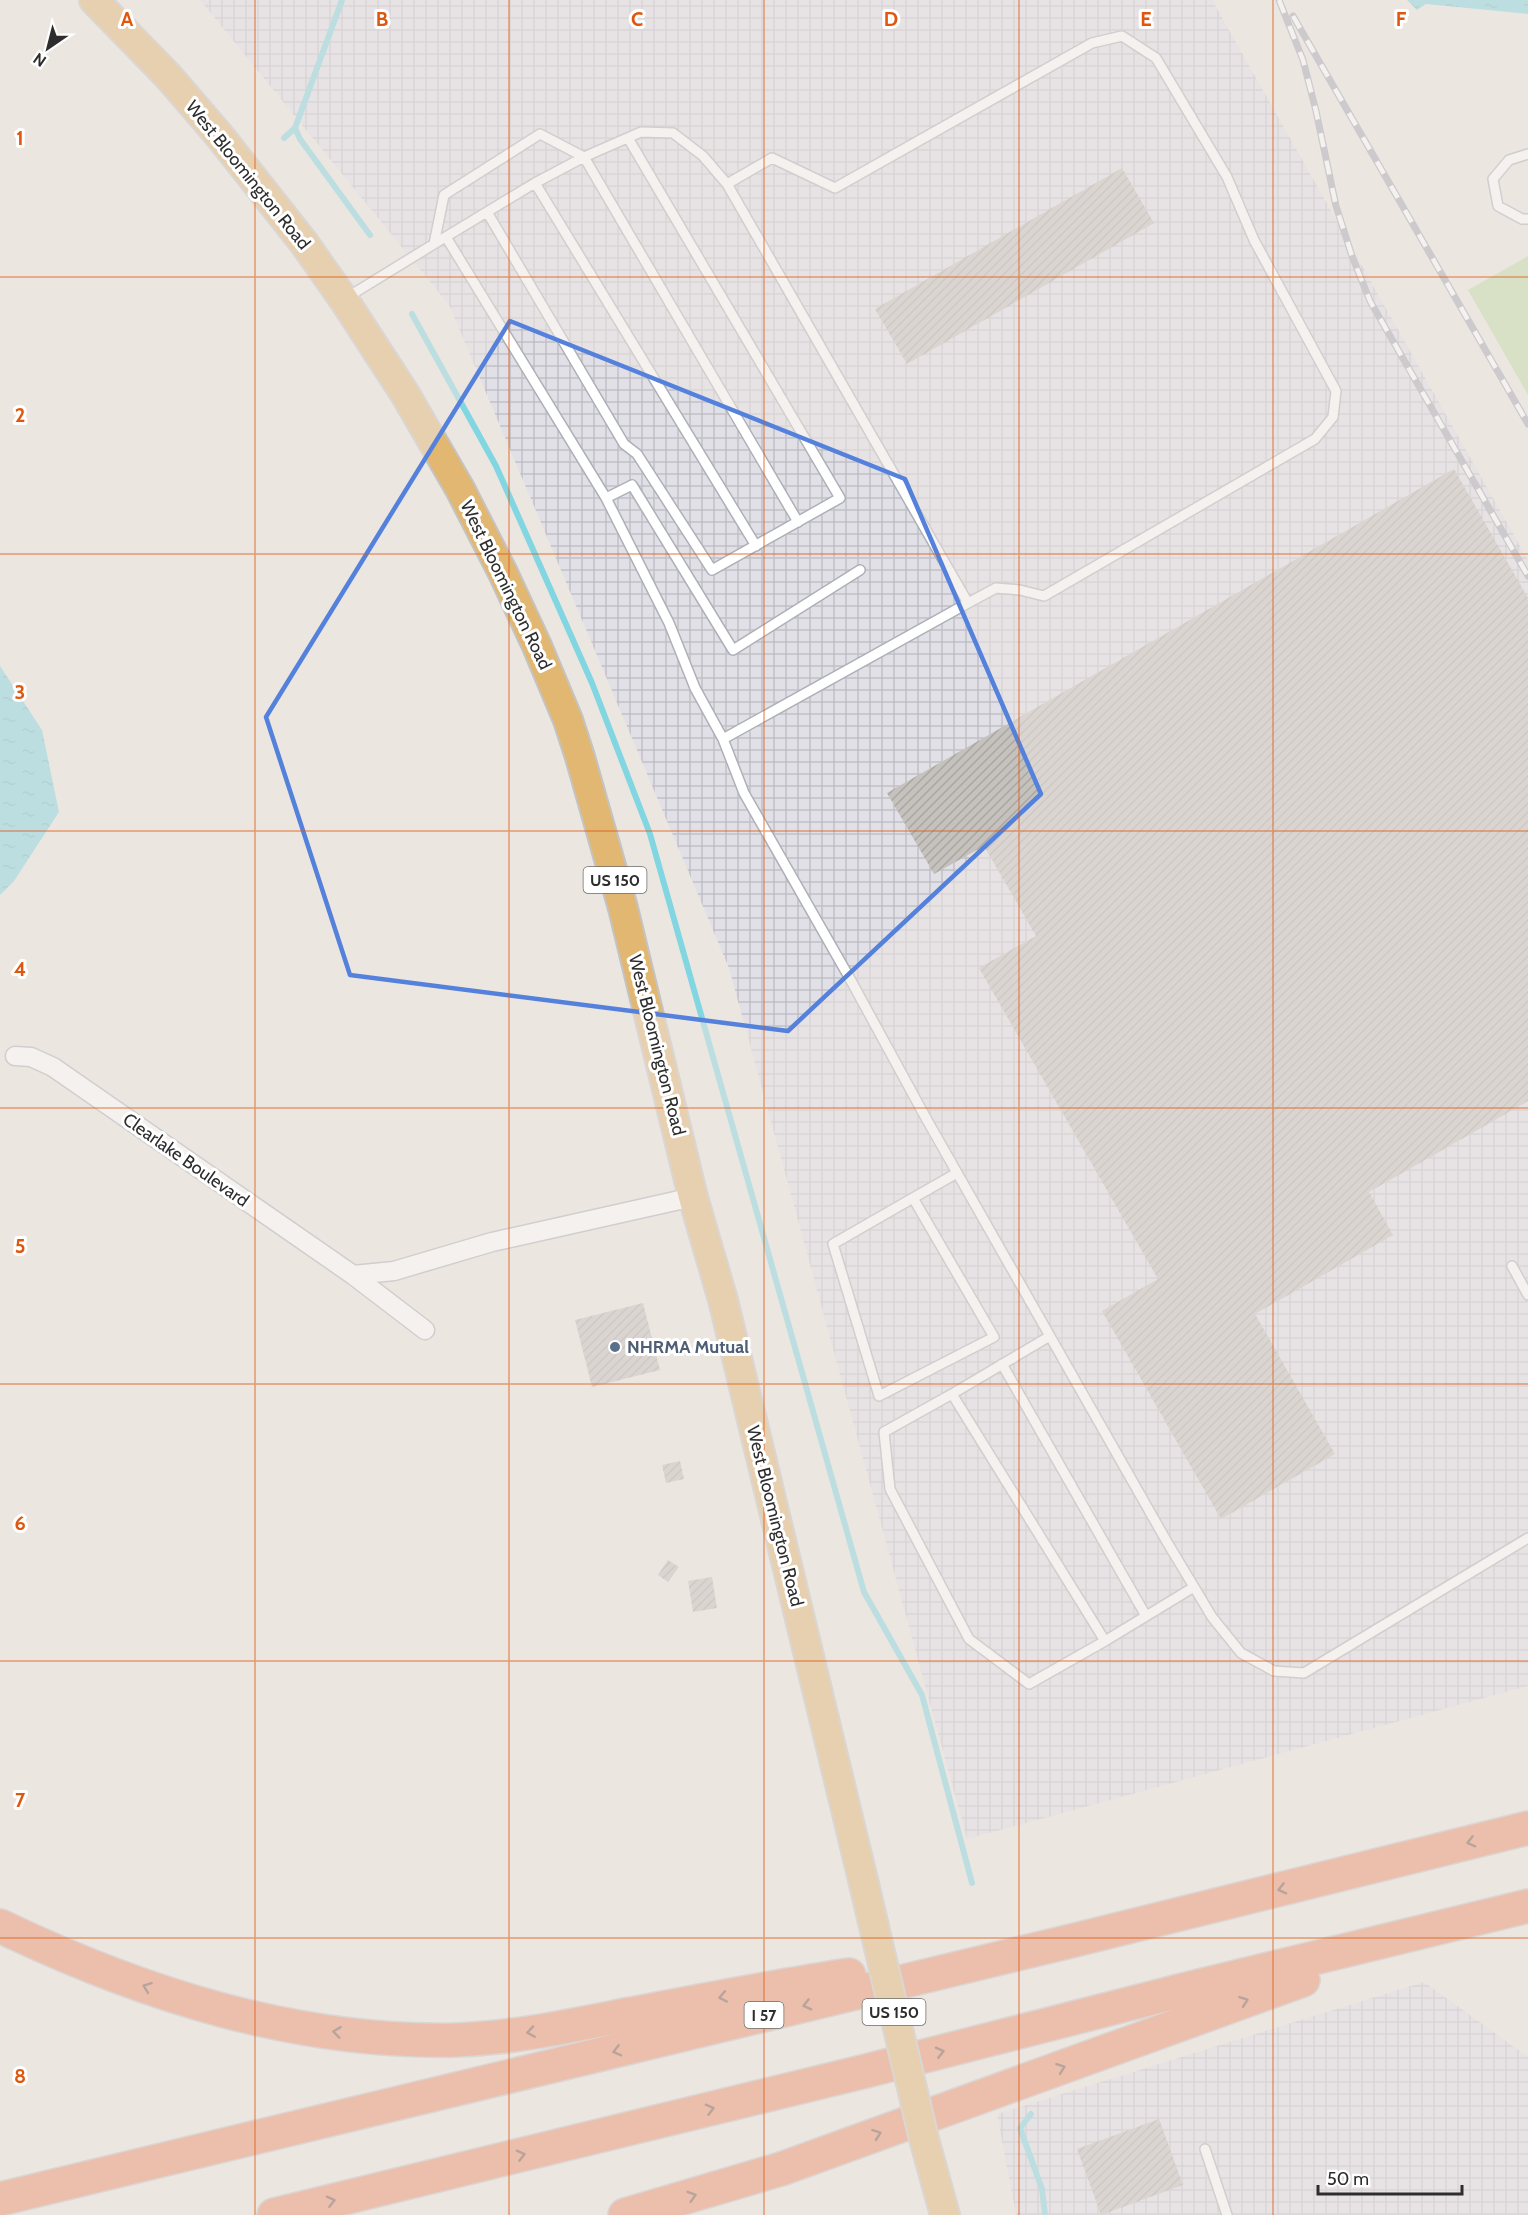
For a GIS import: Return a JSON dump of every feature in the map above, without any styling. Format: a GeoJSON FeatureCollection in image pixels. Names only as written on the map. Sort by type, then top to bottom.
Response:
{"type":"FeatureCollection","features":[{"type":"Feature","properties":{"kind":"highway","name":"I 57"},"geometry":{"type":"LineString","coordinates":[[0,2199],[1071,1941],[1528,1828]]}},
{"type":"Feature","properties":{"kind":"highway"},"geometry":{"type":"LineString","coordinates":[[274,2215],[866,2071],[1528,1906]]}},
{"type":"Feature","properties":{"kind":"highway"},"geometry":{"type":"LineString","coordinates":[[631,2214],[781,2169],[1463,1922]]}},
{"type":"Feature","properties":{"kind":"highway"},"geometry":{"type":"LineString","coordinates":[[0,1926],[105,1972],[210,2008],[300,2028],[402,2040],[458,2040],[509,2035],[594,2022],[788,1984],[1071,1941]]}},
{"type":"Feature","properties":{"kind":"main road","name":"West Bloomington Road"},"geometry":{"type":"LineString","coordinates":[[94,0],[168,76],[218,134],[304,243],[344,300],[405,394],[460,489],[532,635],[568,720],[623,908],[693,1197],[723,1300],[924,2139],[945,2215]]}},
{"type":"Feature","properties":{"kind":"street","name":"Clearlake Boulevard"},"geometry":{"type":"LineString","coordinates":[[15,1056],[31,1057],[53,1067],[353,1275],[425,1330]]}},
{"type":"Feature","properties":{"kind":"street"},"geometry":{"type":"LineString","coordinates":[[353,1275],[394,1271],[492,1242],[693,1197]]}},
{"type":"Feature","properties":{"kind":"lane"},"geometry":{"type":"LineString","coordinates":[[723,740],[996,588],[1020,590],[1044,596],[1315,439],[1333,417],[1336,391],[1254,240],[1227,177],[1156,58],[1122,36],[1092,43],[835,188],[771,158],[726,184]]}},
{"type":"Feature","properties":{"kind":"lane"},"geometry":{"type":"LineString","coordinates":[[344,300],[535,183],[584,157],[641,132],[673,133],[704,156],[726,184],[968,603]]}},
{"type":"Feature","properties":{"kind":"lane"},"geometry":{"type":"LineString","coordinates":[[434,244],[444,195],[540,134],[584,157],[798,522]]}},
{"type":"Feature","properties":{"kind":"lane"},"geometry":{"type":"LineString","coordinates":[[488,212],[624,444],[637,454],[712,570],[840,498],[628,138]]}},
{"type":"Feature","properties":{"kind":"lane"},"geometry":{"type":"LineString","coordinates":[[1528,154],[1509,160],[1493,178],[1498,206],[1522,219],[1528,219]]}},
{"type":"Feature","properties":{"kind":"lane"},"geometry":{"type":"LineString","coordinates":[[535,183],[756,546]]}},
{"type":"Feature","properties":{"kind":"lane"},"geometry":{"type":"LineString","coordinates":[[446,237],[606,498],[669,623],[695,688],[723,740],[744,793],[957,1173],[1194,1587],[1212,1617],[1241,1653],[1274,1671],[1304,1673],[1528,1538]]}},
{"type":"Feature","properties":{"kind":"lane"},"geometry":{"type":"LineString","coordinates":[[606,498],[632,485],[733,650],[860,570]]}},
{"type":"Feature","properties":{"kind":"lane"},"geometry":{"type":"LineString","coordinates":[[913,1198],[994,1337],[879,1396],[833,1244],[913,1198],[957,1173]]}},
{"type":"Feature","properties":{"kind":"lane"},"geometry":{"type":"LineString","coordinates":[[1512,1266],[1528,1295]]}},
{"type":"Feature","properties":{"kind":"lane"},"geometry":{"type":"LineString","coordinates":[[1050,1336],[884,1432],[890,1489],[969,1639],[1029,1684],[1194,1587]]}},
{"type":"Feature","properties":{"kind":"lane"},"geometry":{"type":"LineString","coordinates":[[1002,1364],[1146,1616]]}},
{"type":"Feature","properties":{"kind":"lane"},"geometry":{"type":"LineString","coordinates":[[952,1394],[1105,1641]]}},
{"type":"Feature","properties":{"kind":"lane"},"geometry":{"type":"LineString","coordinates":[[1205,2149],[1227,2215]]}},
{"type":"Feature","properties":{"kind":"highlighted area"},"geometry":{"type":"Polygon","coordinates":[[[510,321],[905,479],[1041,794],[788,1031],[350,975],[266,717],[510,321]]]}},
{"type":"Feature","properties":{"kind":"shaded area"},"geometry":{"type":"Polygon","coordinates":[[[200,0],[1212,0],[1528,560],[1528,1686],[967,1839],[729,968],[449,305],[200,0]]]}},
{"type":"Feature","properties":{"kind":"shaded area"},"geometry":{"type":"Polygon","coordinates":[[[1424,1982],[1528,2057],[1528,2215],[1016,2215],[997,2114],[1424,1982]]]}},
{"type":"Feature","properties":{"kind":"green space"},"geometry":{"type":"Polygon","coordinates":[[[1528,256],[1528,395],[1468,290],[1528,256]]]}},
{"type":"Feature","properties":{"kind":"water"},"geometry":{"type":"Polygon","coordinates":[[[1407,0],[1528,0],[1528,14],[1426,4],[1417,10],[1407,0]]]}},
{"type":"Feature","properties":{"kind":"water"},"geometry":{"type":"Polygon","coordinates":[[[0,666],[42,730],[59,812],[14,881],[0,895],[0,666]]]}},
{"type":"Feature","properties":{"kind":"building"},"geometry":{"type":"Polygon","coordinates":[[[1122,168],[1154,223],[907,364],[875,309],[1122,168]]]}},
{"type":"Feature","properties":{"kind":"building"},"geometry":{"type":"Polygon","coordinates":[[[1454,469],[1528,598],[1528,1101],[1369,1192],[1393,1235],[1255,1314],[1335,1454],[1221,1519],[1102,1311],[1158,1279],[979,968],[1036,936],[984,846],[934,874],[887,793],[1454,469]]]}},
{"type":"Feature","properties":{"kind":"building"},"geometry":{"type":"Polygon","coordinates":[[[643,1303],[660,1370],[592,1387],[575,1320],[643,1303]]]}},
{"type":"Feature","properties":{"kind":"building"},"geometry":{"type":"Polygon","coordinates":[[[680,1461],[684,1479],[666,1483],[662,1465],[680,1461]]]}},
{"type":"Feature","properties":{"kind":"building"},"geometry":{"type":"Polygon","coordinates":[[[668,1560],[679,1567],[668,1582],[658,1575],[668,1560]]]}},
{"type":"Feature","properties":{"kind":"building"},"geometry":{"type":"Polygon","coordinates":[[[712,1577],[717,1608],[693,1612],[688,1581],[712,1577]]]}},
{"type":"Feature","properties":{"kind":"building"},"geometry":{"type":"Polygon","coordinates":[[[1159,2119],[1183,2185],[1101,2215],[1077,2149],[1159,2119]]]}},
{"type":"Feature","properties":{"kind":"waterway"},"geometry":{"type":"LineString","coordinates":[[284,138],[295,128],[342,0]]}},
{"type":"Feature","properties":{"kind":"waterway"},"geometry":{"type":"LineString","coordinates":[[295,128],[300,139],[370,235]]}},
{"type":"Feature","properties":{"kind":"waterway"},"geometry":{"type":"LineString","coordinates":[[412,314],[496,466],[592,683],[650,834],[864,1592],[922,1695],[972,1883]]}},
{"type":"Feature","properties":{"kind":"waterway"},"geometry":{"type":"LineString","coordinates":[[1031,2114],[1020,2128],[1042,2189],[1045,2215]]}},
{"type":"Feature","properties":{"kind":"railway"},"geometry":{"type":"LineString","coordinates":[[1279,0],[1303,60],[1336,206],[1370,301],[1528,576]]}},
{"type":"Feature","properties":{"kind":"railway"},"geometry":{"type":"LineString","coordinates":[[1293,16],[1528,424]]}},
{"type":"Feature","properties":{"kind":"place","name":"NHRMA Mutual"},"geometry":{"type":"Point","coordinates":[615,1347]}}]}
